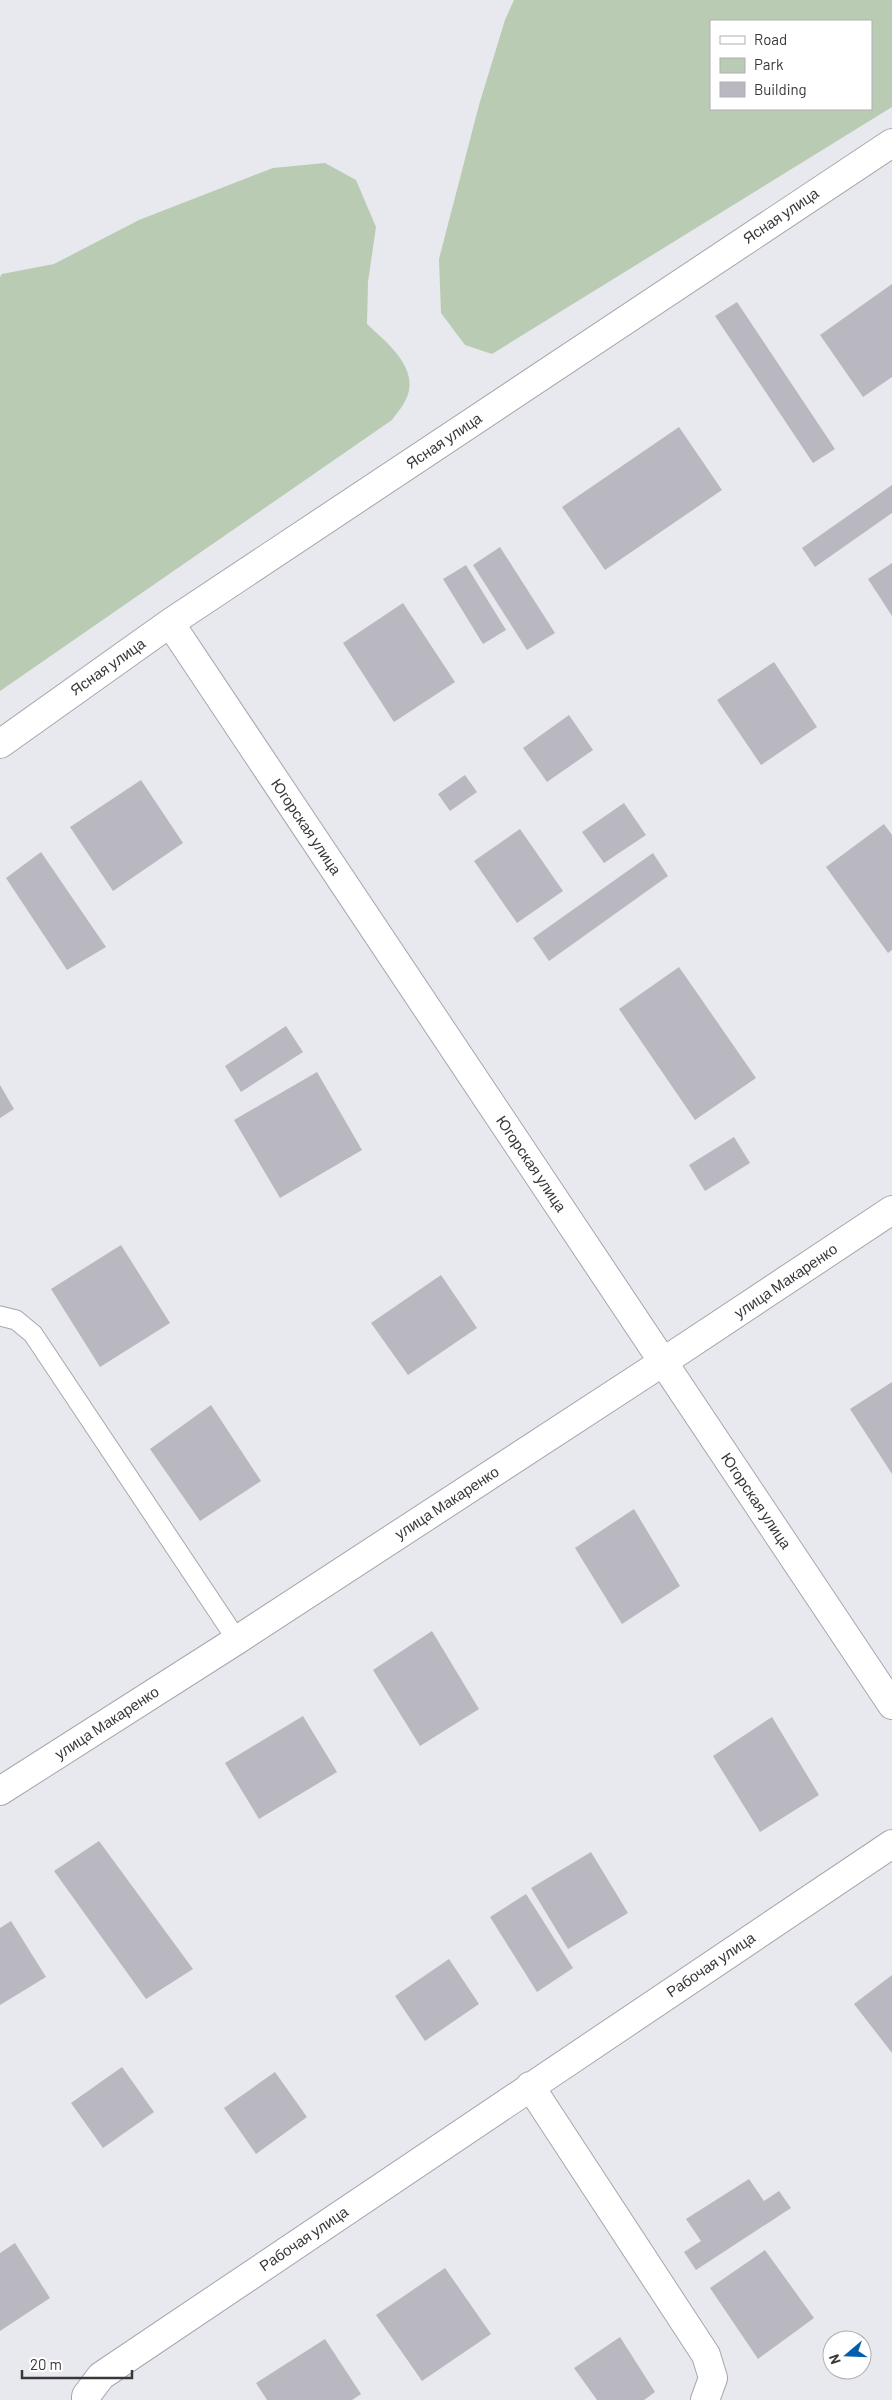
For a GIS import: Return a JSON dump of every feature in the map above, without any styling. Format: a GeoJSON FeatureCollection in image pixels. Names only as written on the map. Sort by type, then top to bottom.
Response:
{"type":"FeatureCollection","features":[{"type":"Feature","properties":{"kind":"street","name":"Ясная улица"},"geometry":{"type":"LineString","coordinates":[[0,744],[170,623],[892,143]]}},
{"type":"Feature","properties":{"kind":"street","name":"Югорская улица"},"geometry":{"type":"LineString","coordinates":[[170,623],[892,1705]]}},
{"type":"Feature","properties":{"kind":"street","name":"улица Макаренко"},"geometry":{"type":"LineString","coordinates":[[0,1791],[237,1640],[664,1362],[892,1210]]}},
{"type":"Feature","properties":{"kind":"street","name":"Рабочая улица"},"geometry":{"type":"LineString","coordinates":[[86,2400],[86,2396],[101,2376],[892,1844]]}},
{"type":"Feature","properties":{"kind":"street"},"geometry":{"type":"LineString","coordinates":[[530,2086],[706,2355],[713,2378],[705,2400]]}},
{"type":"Feature","properties":{"kind":"lane"},"geometry":{"type":"LineString","coordinates":[[0,1316],[16,1320],[33,1334],[237,1640]]}},
{"type":"Feature","properties":{"kind":"green space"},"geometry":{"type":"Polygon","coordinates":[[[514,0],[892,0],[892,107],[492,354],[465,345],[441,313],[439,259],[479,105],[505,20],[514,0]]]}},
{"type":"Feature","properties":{"kind":"green space"},"geometry":{"type":"Polygon","coordinates":[[[325,163],[356,180],[376,227],[368,282],[367,324],[391,347],[405,365],[410,386],[404,403],[392,420],[0,691],[0,277],[2,274],[54,264],[139,220],[273,168],[325,163]]]}},
{"type":"Feature","properties":{"kind":"building"},"geometry":{"type":"Polygon","coordinates":[[[892,284],[892,377],[863,397],[820,335],[892,284]]]}},
{"type":"Feature","properties":{"kind":"building"},"geometry":{"type":"Polygon","coordinates":[[[737,302],[835,449],[813,463],[715,316],[737,302]]]}},
{"type":"Feature","properties":{"kind":"building"},"geometry":{"type":"Polygon","coordinates":[[[679,427],[722,490],[605,570],[562,507],[679,427]]]}},
{"type":"Feature","properties":{"kind":"building"},"geometry":{"type":"Polygon","coordinates":[[[892,485],[892,513],[815,567],[802,548],[892,485]]]}},
{"type":"Feature","properties":{"kind":"building"},"geometry":{"type":"Polygon","coordinates":[[[500,547],[555,633],[527,650],[473,565],[500,547]]]}},
{"type":"Feature","properties":{"kind":"building"},"geometry":{"type":"Polygon","coordinates":[[[892,563],[892,616],[868,579],[892,563]]]}},
{"type":"Feature","properties":{"kind":"building"},"geometry":{"type":"Polygon","coordinates":[[[466,565],[506,630],[483,644],[443,579],[466,565]]]}},
{"type":"Feature","properties":{"kind":"building"},"geometry":{"type":"Polygon","coordinates":[[[403,603],[455,682],[394,722],[343,643],[403,603]]]}},
{"type":"Feature","properties":{"kind":"building"},"geometry":{"type":"Polygon","coordinates":[[[774,662],[817,727],[761,765],[717,700],[774,662]]]}},
{"type":"Feature","properties":{"kind":"building"},"geometry":{"type":"Polygon","coordinates":[[[569,715],[593,750],[547,782],[523,748],[569,715]]]}},
{"type":"Feature","properties":{"kind":"building"},"geometry":{"type":"Polygon","coordinates":[[[465,775],[477,792],[450,811],[438,794],[465,775]]]}},
{"type":"Feature","properties":{"kind":"building"},"geometry":{"type":"Polygon","coordinates":[[[141,780],[183,843],[113,891],[70,827],[141,780]]]}},
{"type":"Feature","properties":{"kind":"building"},"geometry":{"type":"Polygon","coordinates":[[[624,803],[646,835],[604,863],[582,832],[624,803]]]}},
{"type":"Feature","properties":{"kind":"building"},"geometry":{"type":"Polygon","coordinates":[[[884,824],[892,835],[892,950],[888,953],[826,867],[884,824]]]}},
{"type":"Feature","properties":{"kind":"building"},"geometry":{"type":"Polygon","coordinates":[[[520,829],[563,891],[517,923],[474,861],[520,829]]]}},
{"type":"Feature","properties":{"kind":"building"},"geometry":{"type":"Polygon","coordinates":[[[41,852],[106,947],[67,970],[6,878],[41,852]]]}},
{"type":"Feature","properties":{"kind":"building"},"geometry":{"type":"Polygon","coordinates":[[[653,853],[668,876],[549,961],[533,938],[653,853]]]}},
{"type":"Feature","properties":{"kind":"building"},"geometry":{"type":"Polygon","coordinates":[[[679,967],[756,1078],[695,1120],[619,1009],[679,967]]]}},
{"type":"Feature","properties":{"kind":"building"},"geometry":{"type":"Polygon","coordinates":[[[286,1026],[303,1052],[241,1092],[225,1066],[286,1026]]]}},
{"type":"Feature","properties":{"kind":"building"},"geometry":{"type":"Polygon","coordinates":[[[317,1072],[362,1150],[280,1198],[234,1120],[317,1072]]]}},
{"type":"Feature","properties":{"kind":"building"},"geometry":{"type":"Polygon","coordinates":[[[0,1085],[14,1109],[0,1118],[0,1085]]]}},
{"type":"Feature","properties":{"kind":"building"},"geometry":{"type":"Polygon","coordinates":[[[734,1137],[750,1163],[705,1191],[689,1165],[734,1137]]]}},
{"type":"Feature","properties":{"kind":"building"},"geometry":{"type":"Polygon","coordinates":[[[121,1245],[170,1323],[100,1367],[51,1289],[121,1245]]]}},
{"type":"Feature","properties":{"kind":"building"},"geometry":{"type":"Polygon","coordinates":[[[441,1275],[477,1328],[408,1375],[371,1323],[441,1275]]]}},
{"type":"Feature","properties":{"kind":"building"},"geometry":{"type":"Polygon","coordinates":[[[892,1382],[892,1474],[850,1409],[892,1382]]]}},
{"type":"Feature","properties":{"kind":"building"},"geometry":{"type":"Polygon","coordinates":[[[211,1405],[261,1481],[200,1521],[150,1449],[211,1405]]]}},
{"type":"Feature","properties":{"kind":"building"},"geometry":{"type":"Polygon","coordinates":[[[634,1509],[680,1586],[622,1624],[575,1548],[634,1509]]]}},
{"type":"Feature","properties":{"kind":"building"},"geometry":{"type":"Polygon","coordinates":[[[432,1631],[479,1709],[420,1746],[373,1670],[432,1631]]]}},
{"type":"Feature","properties":{"kind":"building"},"geometry":{"type":"Polygon","coordinates":[[[303,1716],[337,1772],[259,1819],[225,1763],[303,1716]]]}},
{"type":"Feature","properties":{"kind":"building"},"geometry":{"type":"Polygon","coordinates":[[[772,1717],[819,1795],[760,1832],[713,1756],[772,1717]]]}},
{"type":"Feature","properties":{"kind":"building"},"geometry":{"type":"Polygon","coordinates":[[[99,1841],[193,1969],[146,1999],[54,1871],[99,1841]]]}},
{"type":"Feature","properties":{"kind":"building"},"geometry":{"type":"Polygon","coordinates":[[[591,1852],[628,1913],[568,1949],[531,1888],[591,1852]]]}},
{"type":"Feature","properties":{"kind":"building"},"geometry":{"type":"Polygon","coordinates":[[[526,1894],[573,1968],[537,1992],[490,1917],[526,1894]]]}},
{"type":"Feature","properties":{"kind":"building"},"geometry":{"type":"Polygon","coordinates":[[[11,1921],[46,1977],[0,2005],[0,1928],[11,1921]]]}},
{"type":"Feature","properties":{"kind":"building"},"geometry":{"type":"Polygon","coordinates":[[[449,1959],[479,2004],[425,2041],[395,1996],[449,1959]]]}},
{"type":"Feature","properties":{"kind":"building"},"geometry":{"type":"Polygon","coordinates":[[[892,1975],[892,2053],[854,2004],[892,1975]]]}},
{"type":"Feature","properties":{"kind":"building"},"geometry":{"type":"Polygon","coordinates":[[[122,2067],[154,2112],[103,2148],[71,2103],[122,2067]]]}},
{"type":"Feature","properties":{"kind":"building"},"geometry":{"type":"Polygon","coordinates":[[[275,2072],[307,2117],[256,2154],[224,2108],[275,2072]]]}},
{"type":"Feature","properties":{"kind":"building"},"geometry":{"type":"Polygon","coordinates":[[[749,2179],[764,2201],[779,2191],[791,2208],[696,2270],[684,2252],[701,2241],[686,2219],[749,2179]]]}},
{"type":"Feature","properties":{"kind":"building"},"geometry":{"type":"Polygon","coordinates":[[[15,2243],[50,2298],[0,2331],[0,2253],[15,2243]]]}},
{"type":"Feature","properties":{"kind":"building"},"geometry":{"type":"Polygon","coordinates":[[[765,2250],[814,2318],[758,2359],[710,2288],[765,2250]]]}},
{"type":"Feature","properties":{"kind":"building"},"geometry":{"type":"Polygon","coordinates":[[[445,2268],[491,2334],[422,2381],[376,2315],[445,2268]]]}},
{"type":"Feature","properties":{"kind":"building"},"geometry":{"type":"Polygon","coordinates":[[[620,2337],[655,2392],[644,2400],[597,2400],[574,2368],[620,2337]]]}},
{"type":"Feature","properties":{"kind":"building"},"geometry":{"type":"Polygon","coordinates":[[[325,2339],[361,2394],[352,2400],[267,2400],[256,2383],[325,2339]]]}}]}
